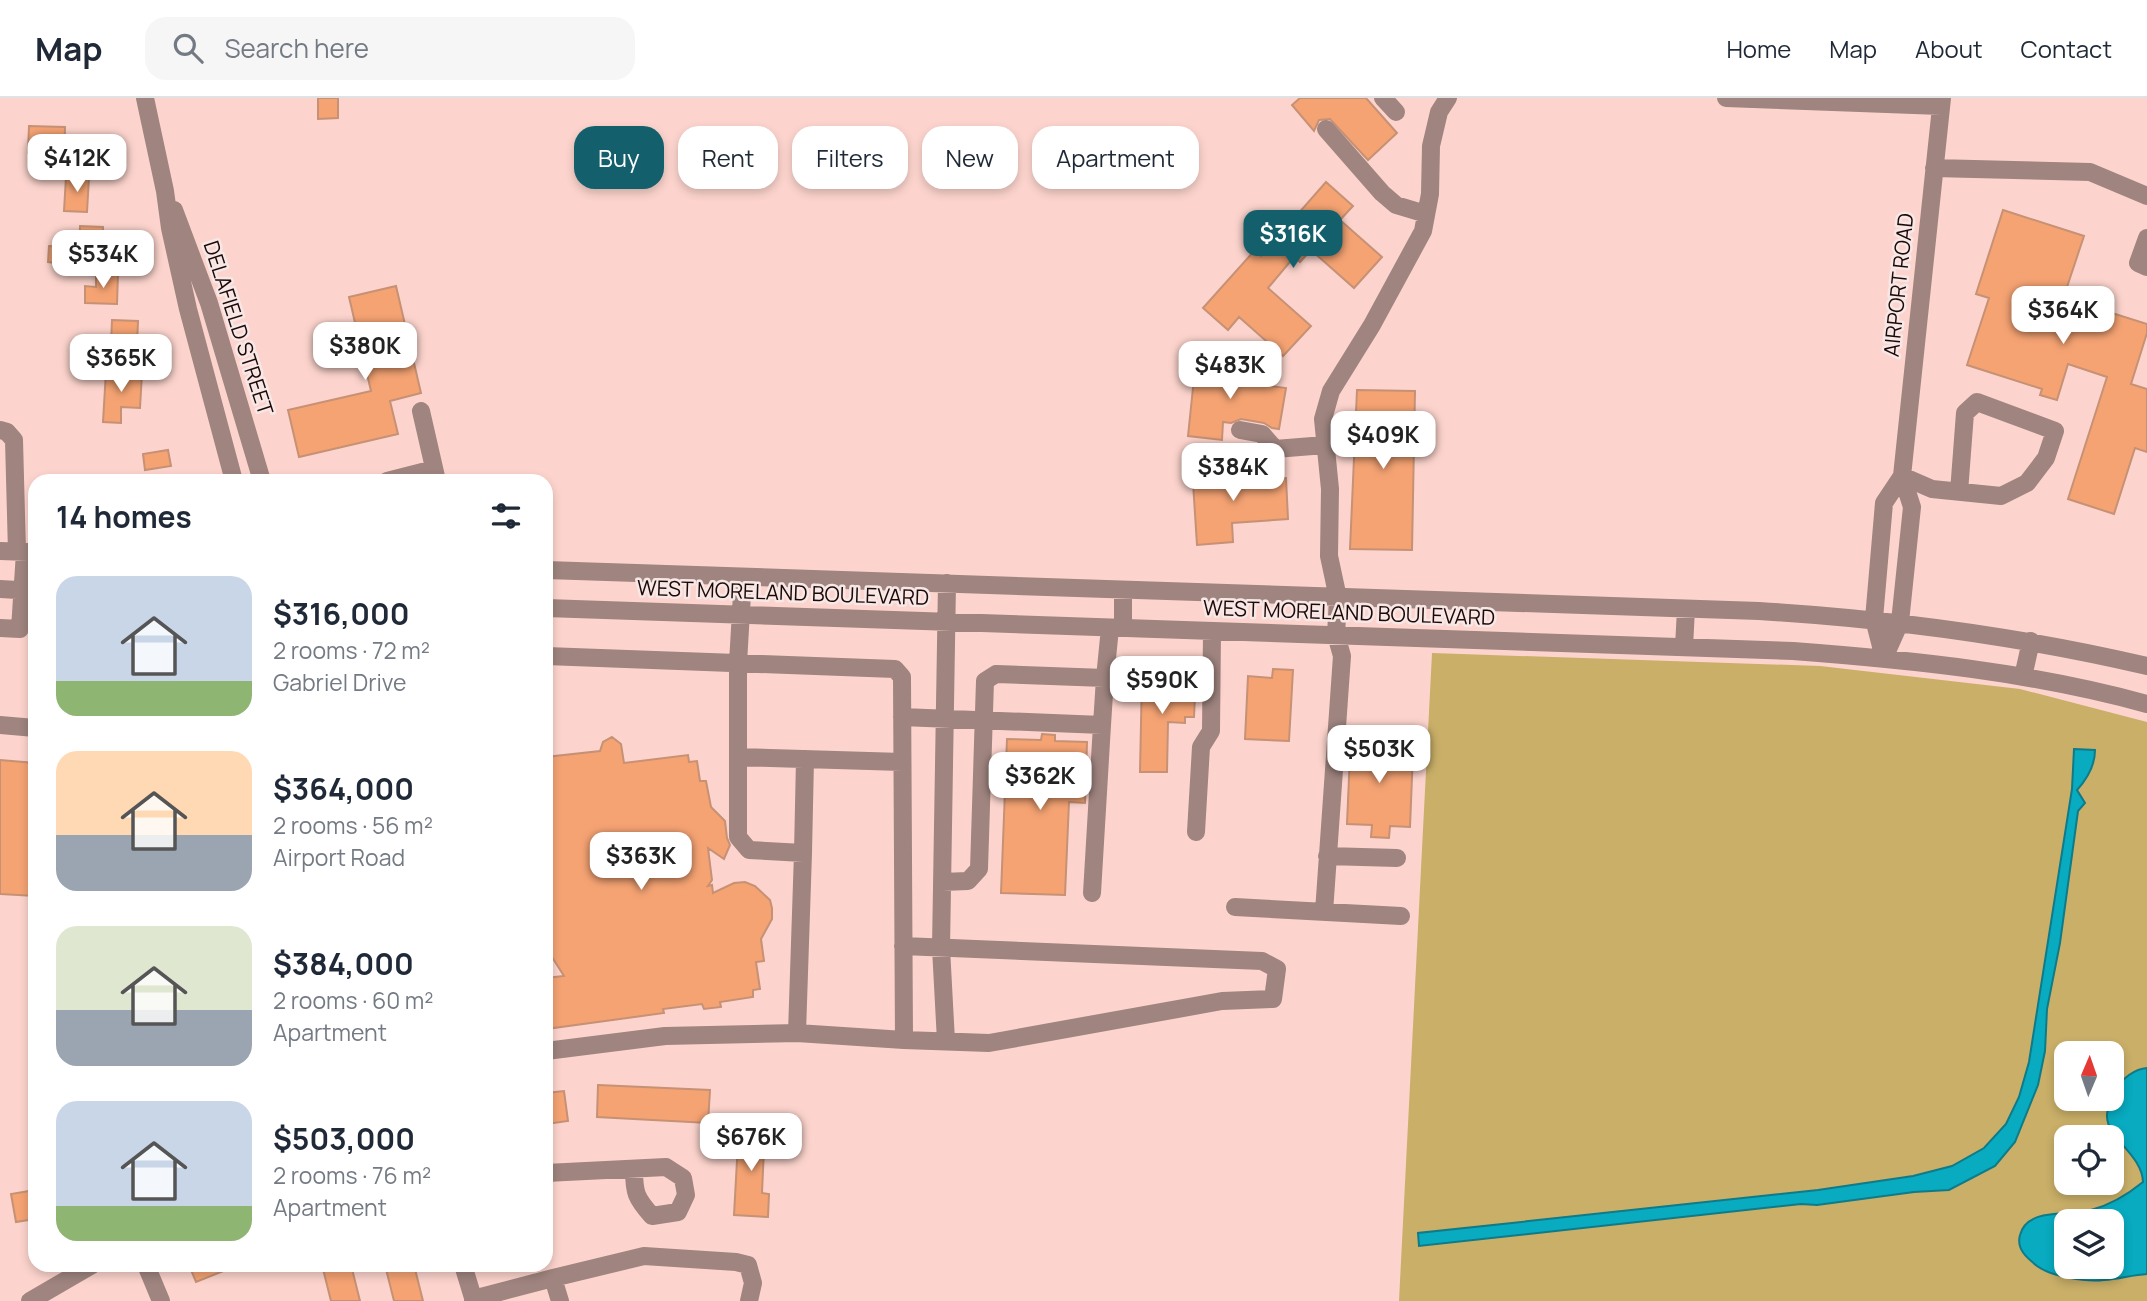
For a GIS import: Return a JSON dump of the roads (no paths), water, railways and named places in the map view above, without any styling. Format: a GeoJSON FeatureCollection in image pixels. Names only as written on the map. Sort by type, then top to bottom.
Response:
{"type":"FeatureCollection","features":[{"type":"Feature","properties":{"kind":"street","name":"DELAFIELD STREET"},"geometry":{"type":"LineString","coordinates":[[145,98],[188,309],[232,474]]}},
{"type":"Feature","properties":{"kind":"street"},"geometry":{"type":"LineString","coordinates":[[1383,98],[1396,112]]}},
{"type":"Feature","properties":{"kind":"street"},"geometry":{"type":"LineString","coordinates":[[1324,912],[1342,656],[1336,635],[1338,598],[1329,556],[1330,489],[1323,419],[1331,391],[1372,326],[1423,231],[1430,194],[1431,146],[1439,112],[1448,98]]}},
{"type":"Feature","properties":{"kind":"street"},"geometry":{"type":"LineString","coordinates":[[1726,98],[1942,102]]}},
{"type":"Feature","properties":{"kind":"street","name":"AIRPORT ROAD"},"geometry":{"type":"LineString","coordinates":[[1884,658],[1900,622],[1912,507],[1902,476],[1942,102]]}},
{"type":"Feature","properties":{"kind":"street"},"geometry":{"type":"LineString","coordinates":[[1326,129],[1382,194],[1396,205],[1426,214]]}},
{"type":"Feature","properties":{"kind":"street"},"geometry":{"type":"LineString","coordinates":[[1934,168],[2090,172],[2147,196]]}},
{"type":"Feature","properties":{"kind":"street","name":"DELAFIELD STREET"},"geometry":{"type":"LineString","coordinates":[[165,191],[209,303],[260,474]]}},
{"type":"Feature","properties":{"kind":"street"},"geometry":{"type":"LineString","coordinates":[[2147,238],[2138,263],[2147,267]]}},
{"type":"Feature","properties":{"kind":"street"},"geometry":{"type":"LineString","coordinates":[[188,309],[209,303]]}},
{"type":"Feature","properties":{"kind":"street"},"geometry":{"type":"LineString","coordinates":[[1902,476],[1932,489],[1959,492],[2001,496],[2027,483],[2046,458],[2055,431],[1977,402],[1965,413],[1959,492]]}},
{"type":"Feature","properties":{"kind":"street"},"geometry":{"type":"LineString","coordinates":[[421,411],[436,474]]}},
{"type":"Feature","properties":{"kind":"street"},"geometry":{"type":"LineString","coordinates":[[0,430],[7,432],[14,440],[19,552],[28,586]]}},
{"type":"Feature","properties":{"kind":"street"},"geometry":{"type":"LineString","coordinates":[[1240,430],[1262,434],[1275,449],[1325,445]]}},
{"type":"Feature","properties":{"kind":"street","name":"AIRPORT ROAD"},"geometry":{"type":"LineString","coordinates":[[1884,658],[1874,619],[1884,503],[1902,476]]}},
{"type":"Feature","properties":{"kind":"street","name":"WEST MORELAND BOULEVARD"},"geometry":{"type":"LineString","coordinates":[[553,570],[1773,612],[1874,619],[1980,632],[2147,666]]}},
{"type":"Feature","properties":{"kind":"street"},"geometry":{"type":"LineString","coordinates":[[743,576],[738,663],[738,837],[749,850],[803,853]]}},
{"type":"Feature","properties":{"kind":"street"},"geometry":{"type":"LineString","coordinates":[[946,1041],[941,948],[947,583]]}},
{"type":"Feature","properties":{"kind":"street"},"geometry":{"type":"LineString","coordinates":[[0,589],[28,590]]}},
{"type":"Feature","properties":{"kind":"street"},"geometry":{"type":"LineString","coordinates":[[1092,893],[1105,678],[1124,590]]}},
{"type":"Feature","properties":{"kind":"street","name":"WEST MORELAND BOULEVARD"},"geometry":{"type":"LineString","coordinates":[[553,608],[1793,651],[1944,664],[2023,677],[2147,704]]}},
{"type":"Feature","properties":{"kind":"street"},"geometry":{"type":"LineString","coordinates":[[1684,647],[1686,609]]}},
{"type":"Feature","properties":{"kind":"street"},"geometry":{"type":"LineString","coordinates":[[0,628],[27,630],[28,610]]}},
{"type":"Feature","properties":{"kind":"street"},"geometry":{"type":"LineString","coordinates":[[1196,832],[1199,758],[1201,747],[1211,731],[1212,631]]}},
{"type":"Feature","properties":{"kind":"street"},"geometry":{"type":"LineString","coordinates":[[2023,677],[2031,641]]}},
{"type":"Feature","properties":{"kind":"street"},"geometry":{"type":"LineString","coordinates":[[553,656],[895,669],[902,677],[904,1040]]}},
{"type":"Feature","properties":{"kind":"street"},"geometry":{"type":"LineString","coordinates":[[942,882],[968,881],[979,869],[985,681],[996,674],[1105,678]]}},
{"type":"Feature","properties":{"kind":"street"},"geometry":{"type":"LineString","coordinates":[[902,718],[1102,725]]}},
{"type":"Feature","properties":{"kind":"street"},"geometry":{"type":"LineString","coordinates":[[0,725],[28,727]]}},
{"type":"Feature","properties":{"kind":"street"},"geometry":{"type":"LineString","coordinates":[[738,757],[902,762]]}},
{"type":"Feature","properties":{"kind":"street"},"geometry":{"type":"LineString","coordinates":[[797,1033],[805,759]]}},
{"type":"Feature","properties":{"kind":"street"},"geometry":{"type":"LineString","coordinates":[[1327,856],[1397,858]]}},
{"type":"Feature","properties":{"kind":"street"},"geometry":{"type":"LineString","coordinates":[[1235,907],[1401,916]]}},
{"type":"Feature","properties":{"kind":"street"},"geometry":{"type":"LineString","coordinates":[[553,1050],[666,1036],[797,1033],[989,1043],[1222,1001],[1273,999],[1277,969],[1262,961],[903,946]]}},
{"type":"Feature","properties":{"kind":"street"},"geometry":{"type":"LineString","coordinates":[[553,1173],[634,1169]]}},
{"type":"Feature","properties":{"kind":"street"},"geometry":{"type":"LineString","coordinates":[[465,1272],[474,1300],[644,1256],[736,1262],[748,1265],[752,1275],[749,1301]]}},
{"type":"Feature","properties":{"kind":"street"},"geometry":{"type":"LineString","coordinates":[[30,1301],[80,1272]]}},
{"type":"Feature","properties":{"kind":"street"},"geometry":{"type":"LineString","coordinates":[[149,1272],[161,1301]]}},
{"type":"Feature","properties":{"kind":"street"},"geometry":{"type":"LineString","coordinates":[[553,1278],[560,1301]]}},
{"type":"Feature","properties":{"kind":"water"},"geometry":{"type":"Polygon","coordinates":[[[2074,749],[2095,750],[2095,756],[2090,772],[2077,790],[2085,803],[2078,811],[2060,943],[2047,1009],[2045,1051],[2038,1085],[2015,1142],[1995,1166],[1949,1190],[1419,1246],[1418,1233],[1818,1190],[1913,1176],[1952,1166],[1984,1148],[2006,1124],[2019,1097],[2029,1062],[2072,789],[2074,749]]]}},
{"type":"Feature","properties":{"kind":"water"},"geometry":{"type":"Polygon","coordinates":[[[2147,1068],[2147,1274],[2124,1277],[2124,1209],[2094,1209],[2118,1199],[2143,1182],[2137,1163],[2124,1146],[2124,1125],[2109,1125],[2107,1115],[2108,1111],[2124,1111],[2124,1080],[2134,1072],[2147,1068]]]}},
{"type":"Feature","properties":{"kind":"water"},"geometry":{"type":"Polygon","coordinates":[[[2054,1214],[2054,1274],[2043,1270],[2026,1256],[2019,1240],[2024,1226],[2031,1220],[2054,1214]]]}}]}
